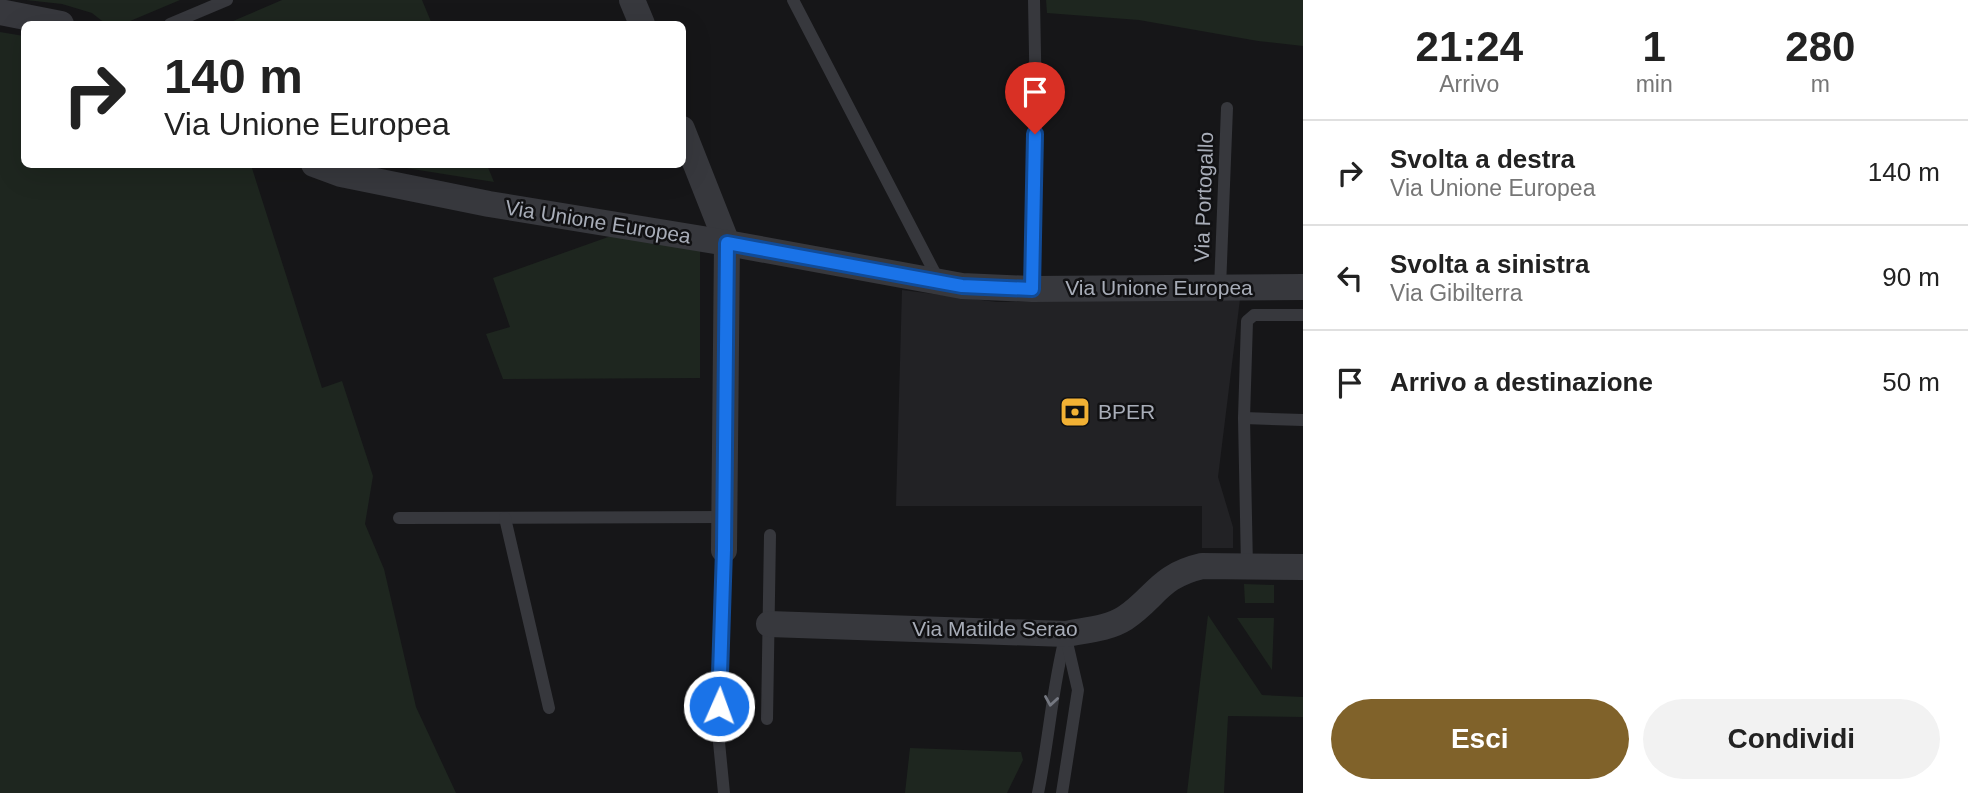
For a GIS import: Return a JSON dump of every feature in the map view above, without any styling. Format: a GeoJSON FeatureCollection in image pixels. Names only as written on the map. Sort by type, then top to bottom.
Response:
{"type":"FeatureCollection","features":[{"type":"Feature","properties":{"kind":"street"},"geometry":{"type":"LineString","coordinates":[[632,0],[641,21]]}},
{"type":"Feature","properties":{"kind":"street"},"geometry":{"type":"LineString","coordinates":[[0,12],[46,21]]}},
{"type":"Feature","properties":{"kind":"street"},"geometry":{"type":"LineString","coordinates":[[686,139],[727,243],[724,550]]}},
{"type":"Feature","properties":{"kind":"street","name":"Via Unione Europea"},"geometry":{"type":"LineString","coordinates":[[325,168],[341,174],[489,204],[727,243],[940,283],[984,288],[1032,289],[1303,287]]}},
{"type":"Feature","properties":{"kind":"street","name":"Via Matilde Serao"},"geometry":{"type":"LineString","coordinates":[[769,624],[1066,634],[1114,623],[1134,611],[1160,585],[1187,570],[1202,566],[1247,567]]}},
{"type":"Feature","properties":{"kind":"street"},"geometry":{"type":"LineString","coordinates":[[1247,567],[1303,567]]}},
{"type":"Feature","properties":{"kind":"lane"},"geometry":{"type":"LineString","coordinates":[[177,21],[227,0]]}},
{"type":"Feature","properties":{"kind":"lane"},"geometry":{"type":"LineString","coordinates":[[793,0],[940,283]]}},
{"type":"Feature","properties":{"kind":"lane"},"geometry":{"type":"LineString","coordinates":[[1032,289],[1036,108],[1034,0]]}},
{"type":"Feature","properties":{"kind":"lane","name":"Via Portogallo"},"geometry":{"type":"LineString","coordinates":[[1220,288],[1227,108]]}},
{"type":"Feature","properties":{"kind":"lane"},"geometry":{"type":"LineString","coordinates":[[1247,567],[1245,338],[1250,317],[1254,315],[1303,315]]}},
{"type":"Feature","properties":{"kind":"lane"},"geometry":{"type":"LineString","coordinates":[[1244,418],[1303,420]]}},
{"type":"Feature","properties":{"kind":"lane"},"geometry":{"type":"LineString","coordinates":[[399,518],[724,517]]}},
{"type":"Feature","properties":{"kind":"lane"},"geometry":{"type":"LineString","coordinates":[[505,518],[549,708]]}},
{"type":"Feature","properties":{"kind":"lane"},"geometry":{"type":"LineString","coordinates":[[767,719],[770,535]]}},
{"type":"Feature","properties":{"kind":"lane"},"geometry":{"type":"LineString","coordinates":[[724,550],[718,732],[724,793]]}},
{"type":"Feature","properties":{"kind":"lane"},"geometry":{"type":"LineString","coordinates":[[1038,793],[1046,755],[1056,671],[1066,634]]}},
{"type":"Feature","properties":{"kind":"lane"},"geometry":{"type":"LineString","coordinates":[[1062,793],[1078,690],[1066,634]]}},
{"type":"Feature","properties":{"kind":"shaded area"},"geometry":{"type":"Polygon","coordinates":[[[26,0],[180,0],[130,21],[102,21],[92,13],[62,4],[26,0]]]}},
{"type":"Feature","properties":{"kind":"shaded area"},"geometry":{"type":"Polygon","coordinates":[[[282,0],[422,0],[431,21],[233,21],[282,0]]]}},
{"type":"Feature","properties":{"kind":"shaded area"},"geometry":{"type":"Polygon","coordinates":[[[1046,0],[1303,0],[1303,46],[1258,41],[1139,20],[1047,13],[1046,0]]]}},
{"type":"Feature","properties":{"kind":"shaded area"},"geometry":{"type":"Polygon","coordinates":[[[0,32],[21,36],[21,168],[252,168],[322,388],[342,381],[373,476],[365,524],[384,569],[416,707],[456,793],[0,793],[0,32]]]}},
{"type":"Feature","properties":{"kind":"shaded area"},"geometry":{"type":"Polygon","coordinates":[[[406,168],[488,168],[494,182],[406,168]]]}},
{"type":"Feature","properties":{"kind":"shaded area"},"geometry":{"type":"Polygon","coordinates":[[[611,236],[700,251],[700,378],[503,379],[486,334],[510,327],[493,278],[611,236]]]}},
{"type":"Feature","properties":{"kind":"shaded area"},"geometry":{"type":"Polygon","coordinates":[[[902,290],[997,302],[1240,299],[1218,477],[1233,527],[1233,548],[1202,548],[1202,506],[896,506],[902,290]]]}},
{"type":"Feature","properties":{"kind":"shaded area"},"geometry":{"type":"Polygon","coordinates":[[[1244,584],[1274,585],[1274,603],[1245,603],[1244,584]]]}},
{"type":"Feature","properties":{"kind":"shaded area"},"geometry":{"type":"Polygon","coordinates":[[[1208,615],[1262,695],[1303,697],[1303,717],[1228,716],[1224,793],[1187,793],[1208,615]]]}},
{"type":"Feature","properties":{"kind":"shaded area"},"geometry":{"type":"Polygon","coordinates":[[[1237,618],[1274,618],[1272,670],[1237,618]]]}},
{"type":"Feature","properties":{"kind":"shaded area"},"geometry":{"type":"Polygon","coordinates":[[[910,748],[1021,752],[1023,760],[1007,793],[905,793],[910,748]]]}},
{"type":"Feature","properties":{"kind":"place","name":"BPER"},"geometry":{"type":"Point","coordinates":[1075,412]}},
{"type":"Feature","properties":{"kind":"route"},"geometry":{"type":"LineString","coordinates":[[719,706],[724,550],[727,243],[940,283],[984,288],[1032,289],[1035,134]]}}]}
